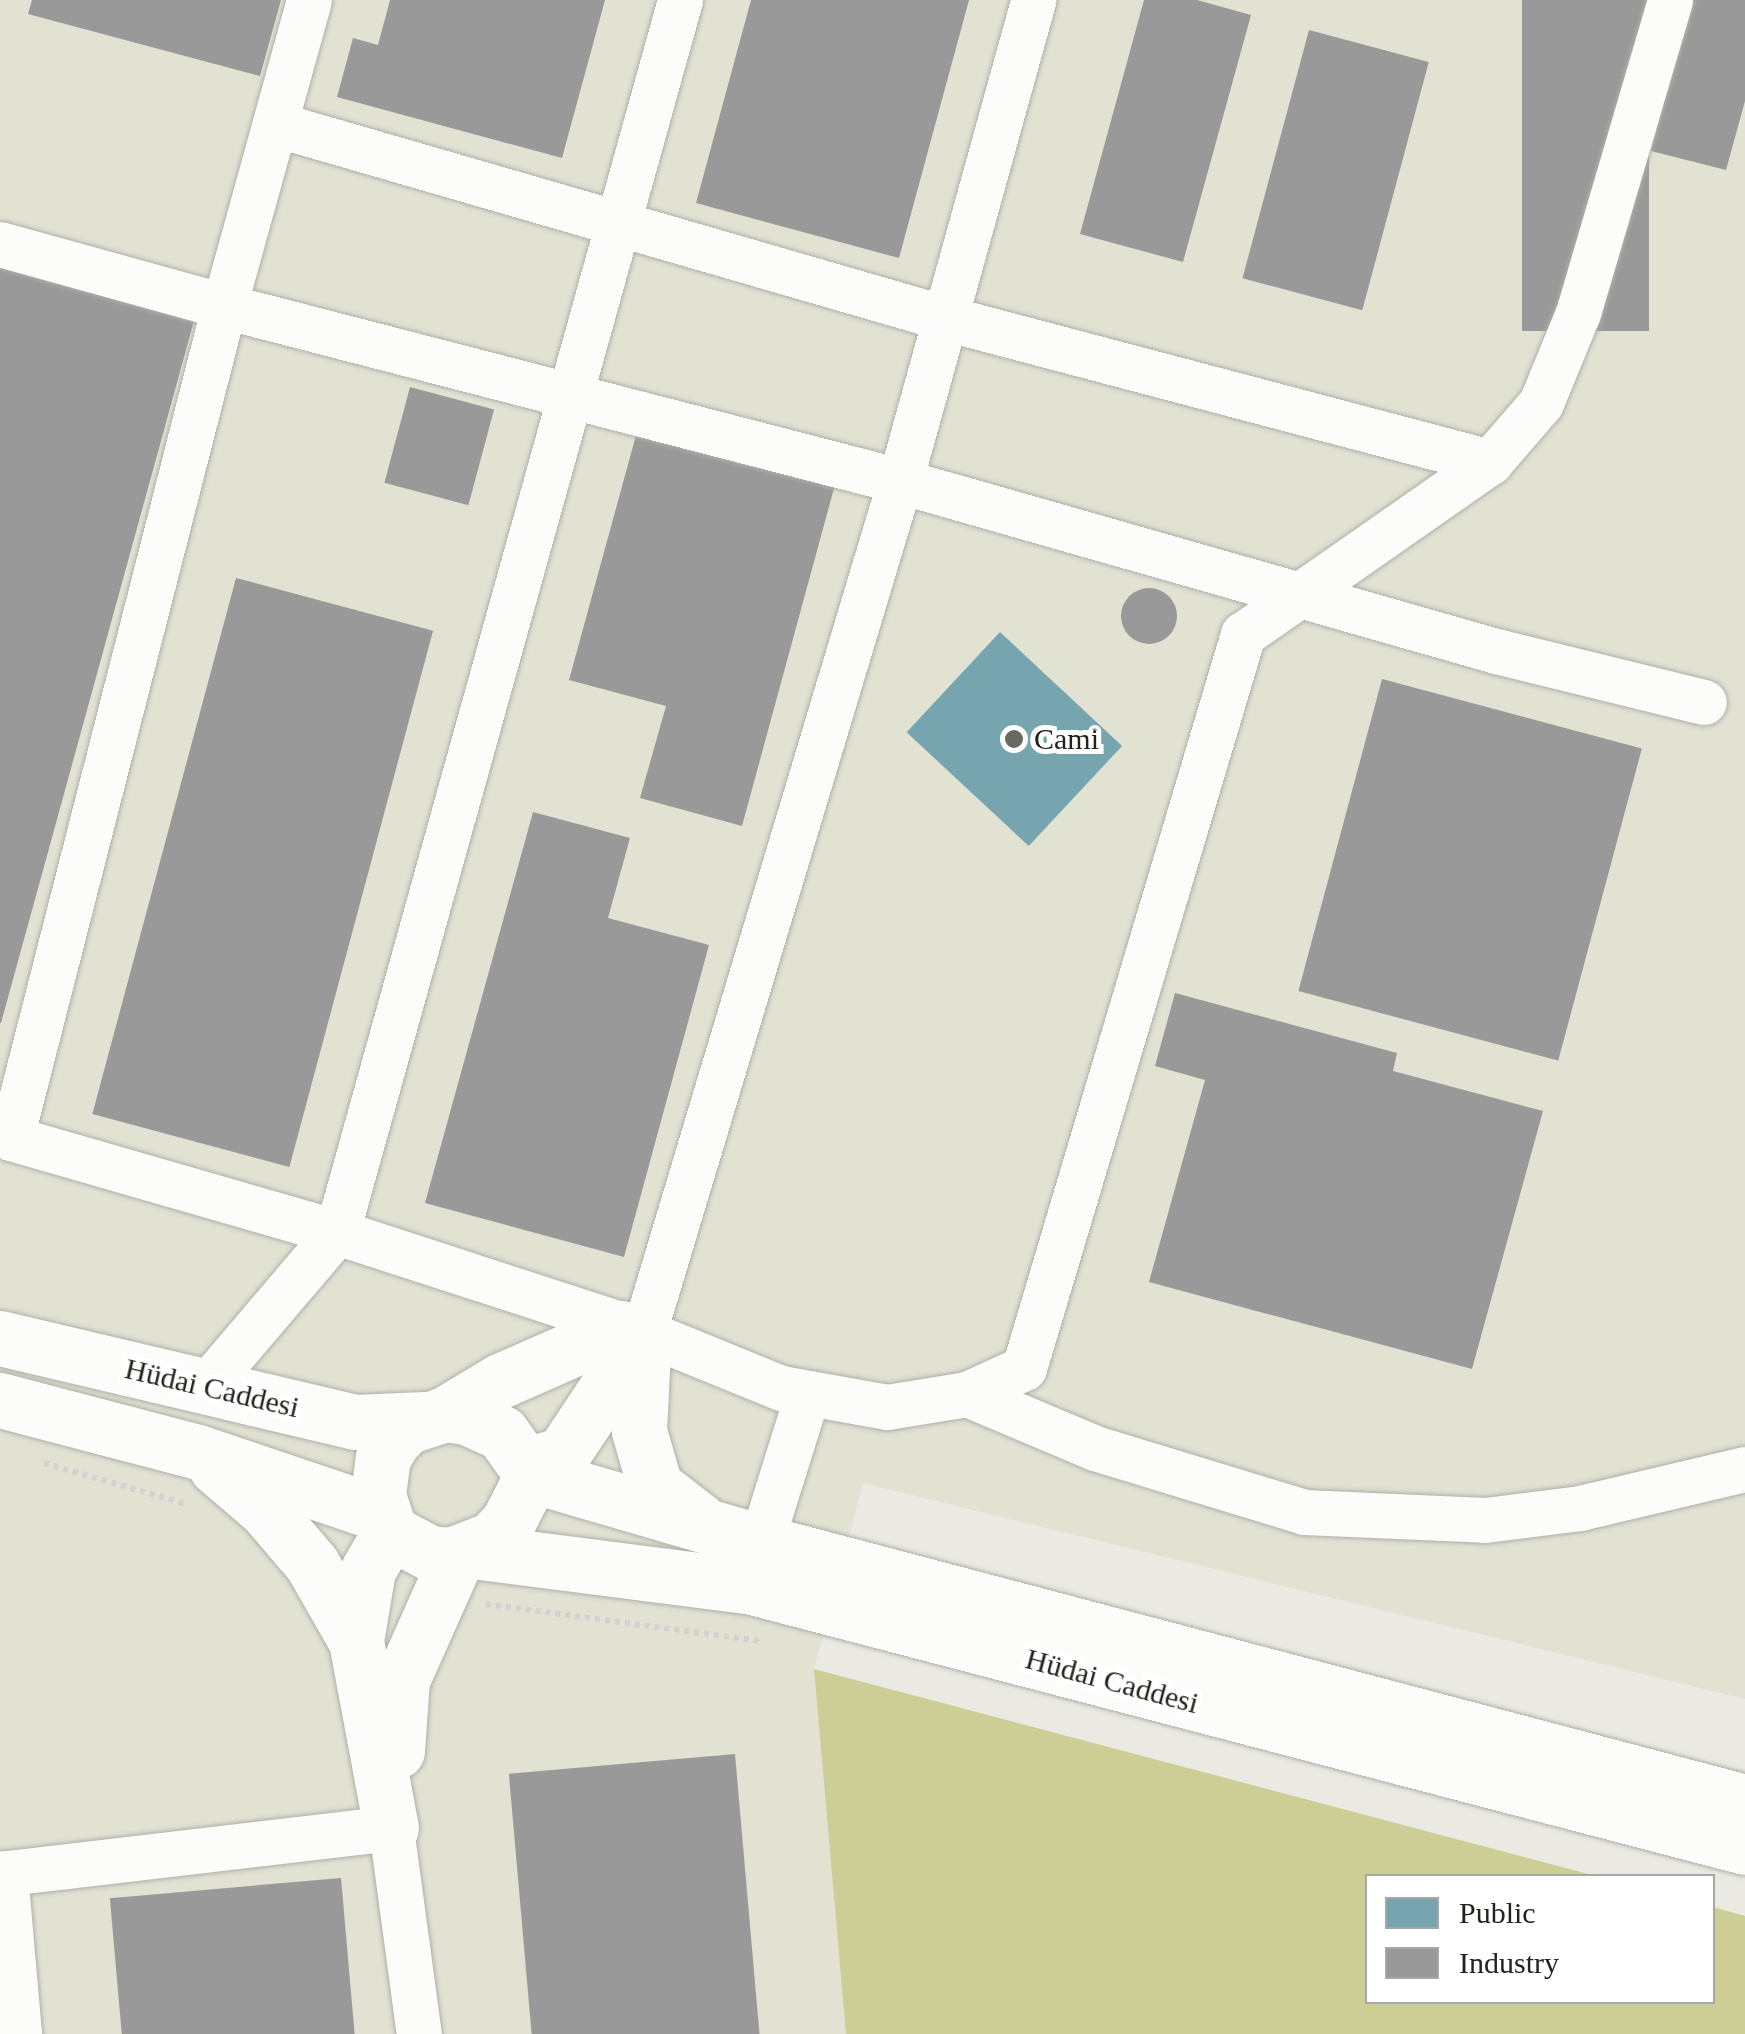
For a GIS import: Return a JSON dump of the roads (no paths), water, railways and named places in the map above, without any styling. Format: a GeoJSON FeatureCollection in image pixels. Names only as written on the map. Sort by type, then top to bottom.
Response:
{"type":"FeatureCollection","features":[{"type":"Feature","properties":{"kind":"street"},"geometry":{"type":"LineString","coordinates":[[309,0],[224,306],[5,1136],[337,1232],[632,1330],[807,1395],[887,1408],[967,1394],[1024,1368],[1243,634],[1490,462],[1542,403],[1578,313],[1670,0]]}},
{"type":"Feature","properties":{"kind":"street"},"geometry":{"type":"LineString","coordinates":[[206,1386],[337,1232],[680,0]]}},
{"type":"Feature","properties":{"kind":"street"},"geometry":{"type":"LineString","coordinates":[[391,1828],[402,1680],[456,1566],[492,1540],[508,1522],[529,1470],[562,1455],[632,1330],[900,481],[1033,0]]}},
{"type":"Feature","properties":{"kind":"street"},"geometry":{"type":"LineString","coordinates":[[275,124],[944,318],[1490,462]]}},
{"type":"Feature","properties":{"kind":"street"},"geometry":{"type":"LineString","coordinates":[[0,244],[900,481],[1496,651],[1704,702]]}},
{"type":"Feature","properties":{"kind":"street"},"geometry":{"type":"LineString","coordinates":[[456,1566],[387,1523],[378,1496],[382,1458],[406,1427],[500,1381],[632,1330]]}},
{"type":"Feature","properties":{"kind":"street"},"geometry":{"type":"LineString","coordinates":[[632,1330],[640,1431],[655,1486],[707,1526]]}},
{"type":"Feature","properties":{"kind":"street","name":"Hüdai Caddesi"},"geometry":{"type":"LineString","coordinates":[[0,1338],[355,1422],[435,1416]]}},
{"type":"Feature","properties":{"kind":"street"},"geometry":{"type":"LineString","coordinates":[[967,1394],[1095,1448],[1304,1512],[1486,1520],[1580,1508],[1745,1469]]}},
{"type":"Feature","properties":{"kind":"street"},"geometry":{"type":"LineString","coordinates":[[761,1542],[807,1395]]}},
{"type":"Feature","properties":{"kind":"street","name":"Hüdai Caddesi"},"geometry":{"type":"LineString","coordinates":[[0,1400],[198,1452],[387,1523]]}},
{"type":"Feature","properties":{"kind":"street"},"geometry":{"type":"LineString","coordinates":[[435,1416],[466,1417],[502,1433],[529,1470]]}},
{"type":"Feature","properties":{"kind":"street"},"geometry":{"type":"LineString","coordinates":[[198,1452],[265,1509],[312,1564],[356,1641],[391,1828],[419,2034]]}},
{"type":"Feature","properties":{"kind":"street","name":"Hüdai Caddesi"},"geometry":{"type":"LineString","coordinates":[[529,1470],[761,1542],[1745,1802]]}},
{"type":"Feature","properties":{"kind":"street"},"geometry":{"type":"LineString","coordinates":[[356,1641],[368,1570],[387,1523]]}},
{"type":"Feature","properties":{"kind":"street","name":"Hüdai Caddesi"},"geometry":{"type":"LineString","coordinates":[[456,1566],[752,1587],[1745,1847]]}},
{"type":"Feature","properties":{"kind":"street"},"geometry":{"type":"LineString","coordinates":[[19,2034],[2,1874],[391,1828]]}},
{"type":"Feature","properties":{"kind":"place","name":"Cami"},"geometry":{"type":"Point","coordinates":[1014,739]}}]}
